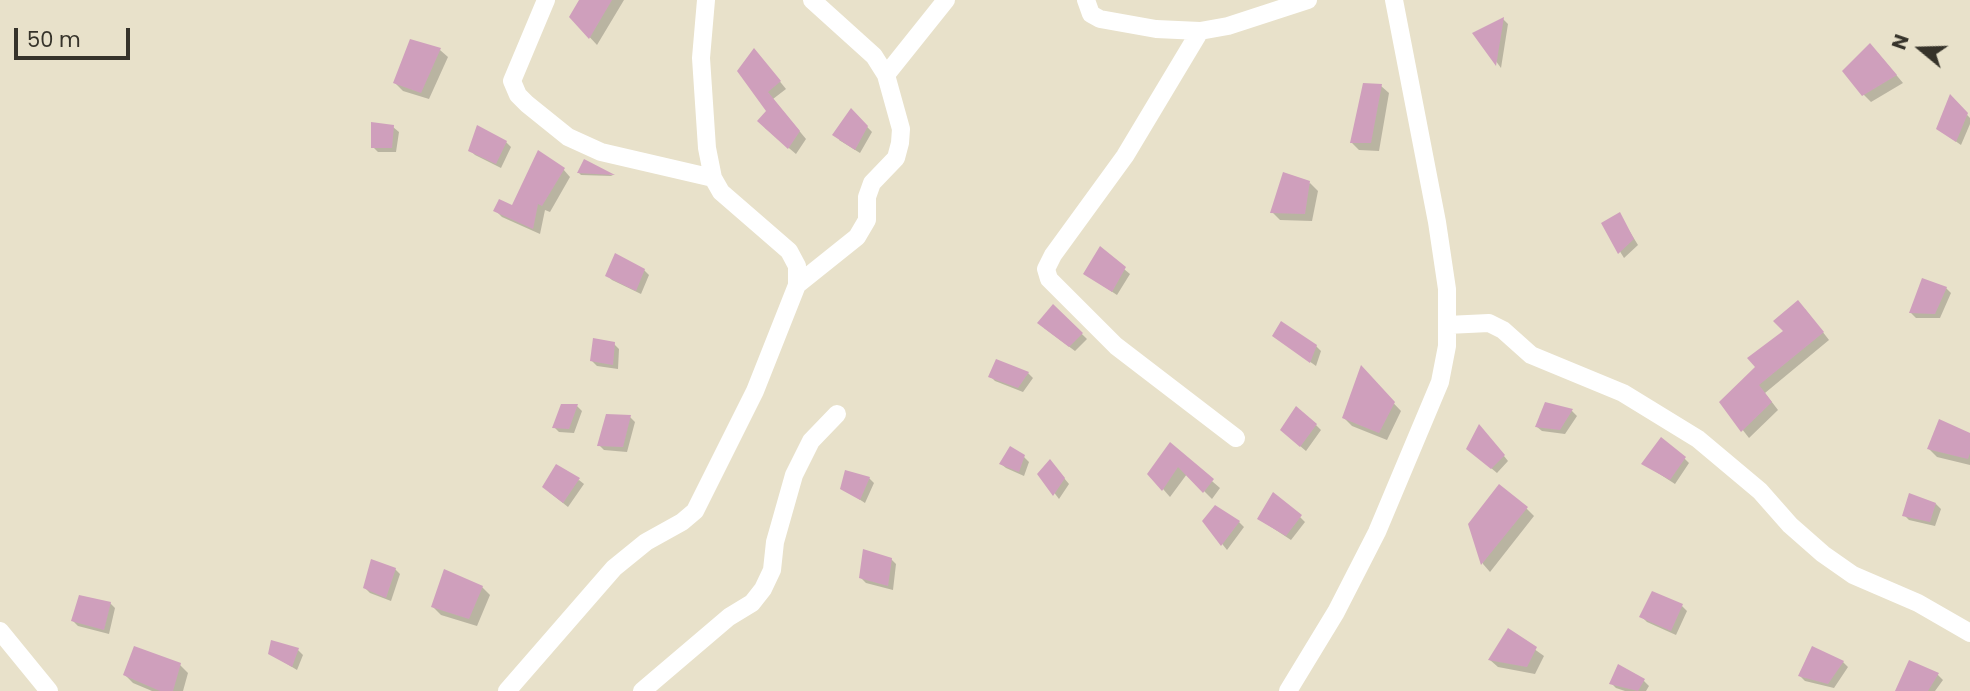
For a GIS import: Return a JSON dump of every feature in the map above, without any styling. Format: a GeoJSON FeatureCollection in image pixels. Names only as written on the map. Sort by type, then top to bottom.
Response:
{"type":"FeatureCollection","features":[{"type":"Feature","properties":{"kind":"street"},"geometry":{"type":"LineString","coordinates":[[546,0],[512,81],[518,95],[568,137],[601,152],[713,178]]}},
{"type":"Feature","properties":{"kind":"street"},"geometry":{"type":"LineString","coordinates":[[507,691],[614,568],[646,542],[682,522],[695,511],[755,391],[797,285],[797,266],[789,251],[721,192],[713,178],[707,148],[701,58],[706,0]]}},
{"type":"Feature","properties":{"kind":"street"},"geometry":{"type":"LineString","coordinates":[[797,285],[857,237],[867,220],[867,197],[872,183],[896,158],[901,129],[886,75],[874,56],[812,0]]}},
{"type":"Feature","properties":{"kind":"street"},"geometry":{"type":"LineString","coordinates":[[886,75],[946,0]]}},
{"type":"Feature","properties":{"kind":"street"},"geometry":{"type":"LineString","coordinates":[[1086,0],[1091,14],[1100,19],[1156,29],[1200,31],[1228,26],[1308,0]]}},
{"type":"Feature","properties":{"kind":"street"},"geometry":{"type":"LineString","coordinates":[[1288,691],[1336,612],[1377,532],[1440,382],[1447,346],[1447,289],[1435,210],[1394,0]]}},
{"type":"Feature","properties":{"kind":"street"},"geometry":{"type":"LineString","coordinates":[[1200,31],[1125,156],[1053,255],[1046,270],[1049,279],[1116,346],[1236,438]]}},
{"type":"Feature","properties":{"kind":"street"},"geometry":{"type":"LineString","coordinates":[[1447,325],[1489,323],[1503,330],[1531,355],[1623,393],[1698,439],[1760,491],[1790,525],[1815,547],[1853,575],[1918,603],[1970,633]]}},
{"type":"Feature","properties":{"kind":"street"},"geometry":{"type":"LineString","coordinates":[[642,691],[729,617],[752,603],[763,589],[772,570],[775,542],[794,475],[811,440],[836,414]]}},
{"type":"Feature","properties":{"kind":"street"},"geometry":{"type":"LineString","coordinates":[[0,631],[50,691]]}},
{"type":"Feature","properties":{"kind":"building"},"geometry":{"type":"Polygon","coordinates":[[[579,0],[612,0],[589,39],[569,17],[579,0]]]}},
{"type":"Feature","properties":{"kind":"building"},"geometry":{"type":"Polygon","coordinates":[[[1504,17],[1496,66],[1472,33],[1504,17]]]}},
{"type":"Feature","properties":{"kind":"building"},"geometry":{"type":"Polygon","coordinates":[[[410,39],[441,48],[421,93],[393,83],[410,39]]]}},
{"type":"Feature","properties":{"kind":"building"},"geometry":{"type":"Polygon","coordinates":[[[1870,43],[1897,75],[1862,96],[1842,71],[1870,43]]]}},
{"type":"Feature","properties":{"kind":"building"},"geometry":{"type":"Polygon","coordinates":[[[754,48],[781,81],[768,92],[800,131],[788,149],[757,121],[766,111],[737,71],[754,48]]]}},
{"type":"Feature","properties":{"kind":"building"},"geometry":{"type":"Polygon","coordinates":[[[1363,83],[1382,84],[1371,143],[1350,143],[1363,83]]]}},
{"type":"Feature","properties":{"kind":"building"},"geometry":{"type":"Polygon","coordinates":[[[1950,94],[1968,113],[1956,142],[1936,129],[1950,94]]]}},
{"type":"Feature","properties":{"kind":"building"},"geometry":{"type":"Polygon","coordinates":[[[851,108],[868,126],[855,150],[832,135],[851,108]]]}},
{"type":"Feature","properties":{"kind":"building"},"geometry":{"type":"Polygon","coordinates":[[[371,122],[394,125],[392,148],[371,148],[371,122]]]}},
{"type":"Feature","properties":{"kind":"building"},"geometry":{"type":"Polygon","coordinates":[[[477,125],[507,141],[496,164],[468,151],[477,125]]]}},
{"type":"Feature","properties":{"kind":"building"},"geometry":{"type":"Polygon","coordinates":[[[538,150],[565,168],[542,206],[538,204],[533,229],[493,211],[499,199],[512,205],[538,150]]]}},
{"type":"Feature","properties":{"kind":"building"},"geometry":{"type":"Polygon","coordinates":[[[584,159],[615,175],[577,173],[584,159]]]}},
{"type":"Feature","properties":{"kind":"building"},"geometry":{"type":"Polygon","coordinates":[[[1283,172],[1310,181],[1305,214],[1270,213],[1283,172]]]}},
{"type":"Feature","properties":{"kind":"building"},"geometry":{"type":"Polygon","coordinates":[[[1620,212],[1634,239],[1618,254],[1601,223],[1620,212]]]}},
{"type":"Feature","properties":{"kind":"building"},"geometry":{"type":"Polygon","coordinates":[[[1100,246],[1126,267],[1112,292],[1083,274],[1100,246]]]}},
{"type":"Feature","properties":{"kind":"building"},"geometry":{"type":"Polygon","coordinates":[[[615,253],[645,269],[636,291],[605,276],[615,253]]]}},
{"type":"Feature","properties":{"kind":"building"},"geometry":{"type":"Polygon","coordinates":[[[1922,278],[1947,287],[1935,314],[1909,313],[1922,278]]]}},
{"type":"Feature","properties":{"kind":"building"},"geometry":{"type":"Polygon","coordinates":[[[1798,300],[1824,332],[1759,385],[1772,402],[1741,432],[1719,402],[1755,367],[1747,358],[1783,331],[1773,321],[1798,300]]]}},
{"type":"Feature","properties":{"kind":"building"},"geometry":{"type":"Polygon","coordinates":[[[1053,304],[1083,333],[1069,347],[1037,323],[1053,304]]]}},
{"type":"Feature","properties":{"kind":"building"},"geometry":{"type":"Polygon","coordinates":[[[1281,321],[1317,345],[1310,363],[1272,336],[1281,321]]]}},
{"type":"Feature","properties":{"kind":"building"},"geometry":{"type":"Polygon","coordinates":[[[593,338],[615,342],[613,365],[590,361],[593,338]]]}},
{"type":"Feature","properties":{"kind":"building"},"geometry":{"type":"Polygon","coordinates":[[[996,359],[1029,372],[1018,388],[988,377],[996,359]]]}},
{"type":"Feature","properties":{"kind":"building"},"geometry":{"type":"Polygon","coordinates":[[[1361,365],[1395,402],[1379,433],[1342,418],[1361,365]]]}},
{"type":"Feature","properties":{"kind":"building"},"geometry":{"type":"Polygon","coordinates":[[[1545,402],[1573,409],[1560,430],[1535,427],[1545,402]]]}},
{"type":"Feature","properties":{"kind":"building"},"geometry":{"type":"Polygon","coordinates":[[[561,404],[578,404],[569,429],[552,428],[561,404]]]}},
{"type":"Feature","properties":{"kind":"building"},"geometry":{"type":"Polygon","coordinates":[[[1296,406],[1317,424],[1300,447],[1280,430],[1296,406]]]}},
{"type":"Feature","properties":{"kind":"building"},"geometry":{"type":"Polygon","coordinates":[[[606,414],[631,415],[623,447],[597,446],[606,414]]]}},
{"type":"Feature","properties":{"kind":"building"},"geometry":{"type":"Polygon","coordinates":[[[1939,419],[1970,433],[1968,459],[1927,449],[1939,419]]]}},
{"type":"Feature","properties":{"kind":"building"},"geometry":{"type":"Polygon","coordinates":[[[1479,424],[1505,455],[1491,469],[1466,449],[1479,424]]]}},
{"type":"Feature","properties":{"kind":"building"},"geometry":{"type":"Polygon","coordinates":[[[1661,437],[1686,457],[1670,480],[1641,464],[1661,437]]]}},
{"type":"Feature","properties":{"kind":"building"},"geometry":{"type":"Polygon","coordinates":[[[1170,442],[1214,479],[1203,493],[1178,467],[1162,491],[1147,474],[1170,442]]]}},
{"type":"Feature","properties":{"kind":"building"},"geometry":{"type":"Polygon","coordinates":[[[1010,446],[1025,455],[1019,472],[999,464],[1010,446]]]}},
{"type":"Feature","properties":{"kind":"building"},"geometry":{"type":"Polygon","coordinates":[[[1050,459],[1065,478],[1053,496],[1037,474],[1050,459]]]}},
{"type":"Feature","properties":{"kind":"building"},"geometry":{"type":"Polygon","coordinates":[[[556,464],[580,478],[563,503],[542,487],[556,464]]]}},
{"type":"Feature","properties":{"kind":"building"},"geometry":{"type":"Polygon","coordinates":[[[845,470],[870,477],[860,500],[840,489],[845,470]]]}},
{"type":"Feature","properties":{"kind":"building"},"geometry":{"type":"Polygon","coordinates":[[[1499,484],[1528,507],[1481,565],[1468,524],[1499,484]]]}},
{"type":"Feature","properties":{"kind":"building"},"geometry":{"type":"Polygon","coordinates":[[[1273,492],[1302,515],[1286,536],[1257,519],[1273,492]]]}},
{"type":"Feature","properties":{"kind":"building"},"geometry":{"type":"Polygon","coordinates":[[[1909,493],[1936,503],[1930,522],[1902,516],[1909,493]]]}},
{"type":"Feature","properties":{"kind":"building"},"geometry":{"type":"Polygon","coordinates":[[[1215,505],[1240,521],[1221,546],[1202,521],[1215,505]]]}},
{"type":"Feature","properties":{"kind":"building"},"geometry":{"type":"Polygon","coordinates":[[[863,549],[892,558],[888,586],[859,578],[863,549]]]}},
{"type":"Feature","properties":{"kind":"building"},"geometry":{"type":"Polygon","coordinates":[[[371,559],[396,568],[386,598],[363,588],[371,559]]]}},
{"type":"Feature","properties":{"kind":"building"},"geometry":{"type":"Polygon","coordinates":[[[444,569],[483,586],[469,619],[431,607],[444,569]]]}},
{"type":"Feature","properties":{"kind":"building"},"geometry":{"type":"Polygon","coordinates":[[[1652,591],[1683,604],[1671,631],[1639,617],[1652,591]]]}},
{"type":"Feature","properties":{"kind":"building"},"geometry":{"type":"Polygon","coordinates":[[[79,595],[111,602],[104,630],[71,621],[79,595]]]}},
{"type":"Feature","properties":{"kind":"building"},"geometry":{"type":"Polygon","coordinates":[[[1508,628],[1537,647],[1527,667],[1488,660],[1508,628]]]}},
{"type":"Feature","properties":{"kind":"building"},"geometry":{"type":"Polygon","coordinates":[[[271,640],[299,648],[292,667],[268,654],[271,640]]]}},
{"type":"Feature","properties":{"kind":"building"},"geometry":{"type":"Polygon","coordinates":[[[134,646],[181,663],[173,691],[160,691],[123,675],[134,646]]]}},
{"type":"Feature","properties":{"kind":"building"},"geometry":{"type":"Polygon","coordinates":[[[1812,646],[1844,661],[1828,684],[1798,676],[1812,646]]]}},
{"type":"Feature","properties":{"kind":"building"},"geometry":{"type":"Polygon","coordinates":[[[1909,660],[1939,673],[1928,691],[1895,691],[1909,660]]]}},
{"type":"Feature","properties":{"kind":"building"},"geometry":{"type":"Polygon","coordinates":[[[1618,664],[1645,679],[1638,691],[1609,684],[1618,664]]]}}]}
